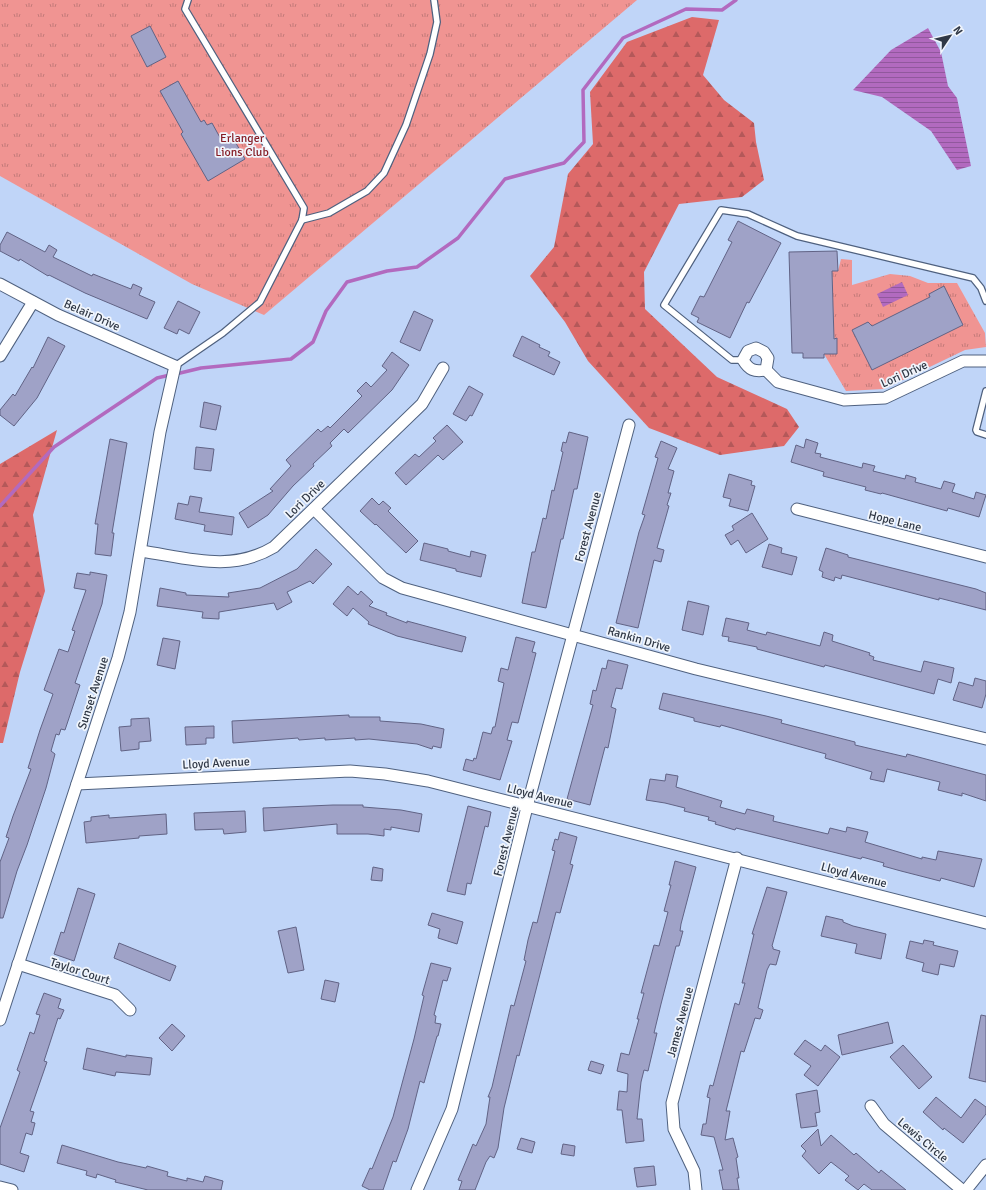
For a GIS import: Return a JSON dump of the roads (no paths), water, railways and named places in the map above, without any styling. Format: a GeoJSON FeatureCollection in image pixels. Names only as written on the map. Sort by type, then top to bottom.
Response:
{"type":"FeatureCollection","features":[{"type":"Feature","properties":{"kind":"street","name":"Belair Drive"},"geometry":{"type":"LineString","coordinates":[[0,284],[58,315],[175,366]]}},
{"type":"Feature","properties":{"kind":"street"},"geometry":{"type":"LineString","coordinates":[[0,356],[32,302]]}},
{"type":"Feature","properties":{"kind":"street"},"geometry":{"type":"LineString","coordinates":[[756,348],[764,352],[768,358],[766,370],[756,372],[748,368],[743,360],[748,351],[756,348]]}},
{"type":"Feature","properties":{"kind":"street","name":"Lori Drive"},"geometry":{"type":"LineString","coordinates":[[766,370],[778,382],[844,400],[886,398],[964,361],[986,361]]}},
{"type":"Feature","properties":{"kind":"street","name":"Sunset Avenue"},"geometry":{"type":"LineString","coordinates":[[0,1019],[118,658],[130,612],[160,432],[175,366]]}},
{"type":"Feature","properties":{"kind":"street","name":"Lori Drive"},"geometry":{"type":"LineString","coordinates":[[141,551],[214,562],[237,561],[250,558],[274,547],[422,404],[443,368]]}},
{"type":"Feature","properties":{"kind":"street","name":"Forest Avenue"},"geometry":{"type":"LineString","coordinates":[[417,1190],[452,1109],[527,807],[629,425]]}},
{"type":"Feature","properties":{"kind":"street","name":"Rankin Drive"},"geometry":{"type":"LineString","coordinates":[[314,509],[383,578],[402,588],[696,669],[986,739]]}},
{"type":"Feature","properties":{"kind":"street","name":"Hope Lane"},"geometry":{"type":"LineString","coordinates":[[798,510],[986,557]]}},
{"type":"Feature","properties":{"kind":"street","name":"Lloyd Avenue"},"geometry":{"type":"LineString","coordinates":[[77,784],[350,771],[386,774],[428,781],[527,807],[737,858],[986,923]]}},
{"type":"Feature","properties":{"kind":"street","name":"James Avenue"},"geometry":{"type":"LineString","coordinates":[[696,1190],[694,1171],[674,1129],[672,1103],[737,858]]}},
{"type":"Feature","properties":{"kind":"street","name":"Taylor Court"},"geometry":{"type":"LineString","coordinates":[[18,964],[115,996],[130,1010]]}},
{"type":"Feature","properties":{"kind":"street","name":"Lewis Circle"},"geometry":{"type":"LineString","coordinates":[[871,1106],[884,1124],[962,1190]]}},
{"type":"Feature","properties":{"kind":"street"},"geometry":{"type":"LineString","coordinates":[[966,1190],[986,1165]]}},
{"type":"Feature","properties":{"kind":"street"},"geometry":{"type":"LineString","coordinates":[[0,1187],[12,1190]]}},
{"type":"Feature","properties":{"kind":"lane"},"geometry":{"type":"LineString","coordinates":[[175,366],[223,333],[260,302],[302,220],[304,208],[186,9],[188,0]]}},
{"type":"Feature","properties":{"kind":"lane"},"geometry":{"type":"LineString","coordinates":[[302,220],[329,214],[367,191],[384,173],[406,125],[430,54],[437,22],[434,0]]}},
{"type":"Feature","properties":{"kind":"lane"},"geometry":{"type":"LineString","coordinates":[[743,360],[732,360],[664,305],[721,210],[748,214],[797,236],[973,278],[981,288],[986,301]]}},
{"type":"Feature","properties":{"kind":"lane"},"geometry":{"type":"LineString","coordinates":[[986,391],[976,430],[977,432],[986,435]]}},
{"type":"Feature","properties":{"kind":"waterway"},"geometry":{"type":"LineString","coordinates":[[176,374],[201,368],[291,359],[313,342],[326,311],[347,282],[387,271],[417,267],[458,238],[505,179],[564,163],[584,142],[583,90],[623,38],[686,9],[722,10],[736,0]]}},
{"type":"Feature","properties":{"kind":"waterway"},"geometry":{"type":"LineString","coordinates":[[0,506],[54,447],[157,378],[170,375]]}},
{"type":"Feature","properties":{"kind":"park label","name":"Erlanger Lions Club"},"geometry":{"type":"Point","coordinates":[242,145]}}]}
